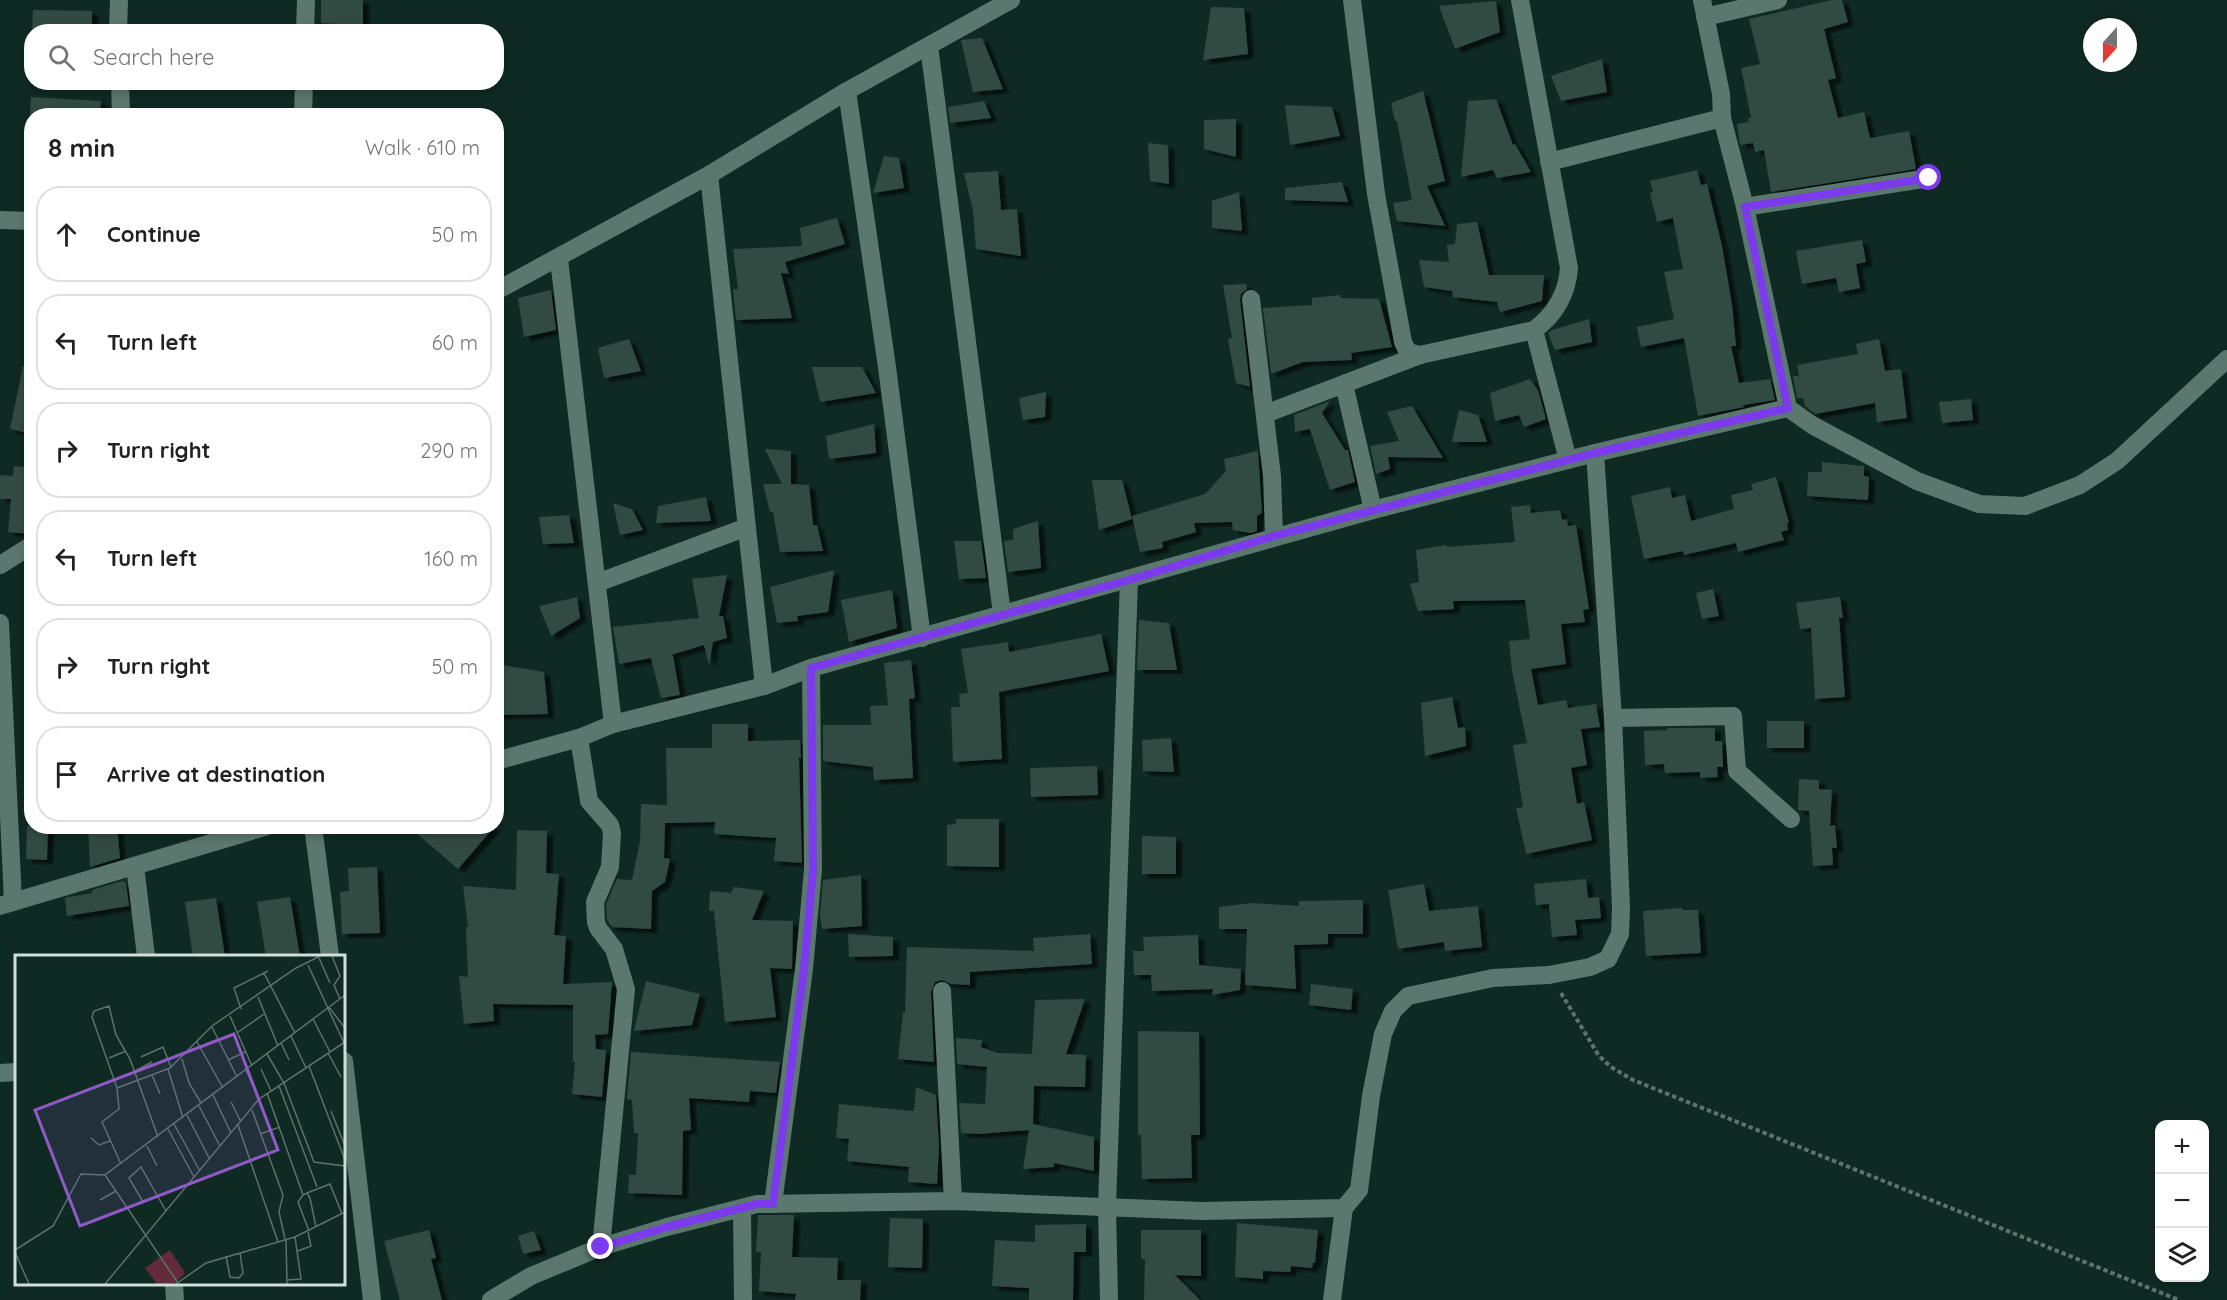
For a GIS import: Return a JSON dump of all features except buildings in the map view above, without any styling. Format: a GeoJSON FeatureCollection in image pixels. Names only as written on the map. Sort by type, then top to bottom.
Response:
{"type":"FeatureCollection","features":[{"type":"Feature","properties":{"kind":"street"},"geometry":{"type":"LineString","coordinates":[[118,0],[118,24]]}},
{"type":"Feature","properties":{"kind":"street"},"geometry":{"type":"LineString","coordinates":[[305,24],[306,0]]}},
{"type":"Feature","properties":{"kind":"street"},"geometry":{"type":"LineString","coordinates":[[504,287],[560,259],[710,175],[847,91],[1011,0]]}},
{"type":"Feature","properties":{"kind":"street"},"geometry":{"type":"LineString","coordinates":[[1352,0],[1376,194],[1403,342],[1408,352],[1420,355]]}},
{"type":"Feature","properties":{"kind":"street"},"geometry":{"type":"LineString","coordinates":[[1265,414],[1420,355],[1534,330],[1545,322],[1560,305],[1568,282],[1569,268],[1520,0]]}},
{"type":"Feature","properties":{"kind":"street"},"geometry":{"type":"LineString","coordinates":[[1778,0],[1704,9],[1721,94],[1722,118],[1745,207],[1788,408],[1812,424],[1917,481],[1979,504],[2025,506],[2080,485],[2117,461],[2227,359]]}},
{"type":"Feature","properties":{"kind":"street"},"geometry":{"type":"LineString","coordinates":[[929,46],[1002,614]]}},
{"type":"Feature","properties":{"kind":"street"},"geometry":{"type":"LineString","coordinates":[[120,90],[121,108]]}},
{"type":"Feature","properties":{"kind":"street"},"geometry":{"type":"LineString","coordinates":[[303,108],[304,90]]}},
{"type":"Feature","properties":{"kind":"street"},"geometry":{"type":"LineString","coordinates":[[847,91],[887,367],[922,638]]}},
{"type":"Feature","properties":{"kind":"street"},"geometry":{"type":"LineString","coordinates":[[1549,162],[1722,118]]}},
{"type":"Feature","properties":{"kind":"street"},"geometry":{"type":"LineString","coordinates":[[710,175],[764,686]]}},
{"type":"Feature","properties":{"kind":"street"},"geometry":{"type":"LineString","coordinates":[[1745,207],[1929,178]]}},
{"type":"Feature","properties":{"kind":"street"},"geometry":{"type":"LineString","coordinates":[[0,220],[24,221]]}},
{"type":"Feature","properties":{"kind":"street"},"geometry":{"type":"LineString","coordinates":[[560,259],[613,724]]}},
{"type":"Feature","properties":{"kind":"street"},"geometry":{"type":"LineString","coordinates":[[1251,299],[1272,476],[1274,536]]}},
{"type":"Feature","properties":{"kind":"street"},"geometry":{"type":"LineString","coordinates":[[1534,330],[1568,460]]}},
{"type":"Feature","properties":{"kind":"street"},"geometry":{"type":"LineString","coordinates":[[1344,384],[1372,510]]}},
{"type":"Feature","properties":{"kind":"street"},"geometry":{"type":"LineString","coordinates":[[504,759],[579,738],[613,724],[764,686],[811,668],[1129,580],[1274,536],[1595,453],[1788,408]]}},
{"type":"Feature","properties":{"kind":"street"},"geometry":{"type":"LineString","coordinates":[[1332,1300],[1344,1208],[1359,1190],[1371,1096],[1383,1034],[1393,1011],[1408,996],[1493,978],[1549,975],[1590,967],[1608,959],[1620,934],[1621,908],[1613,718],[1595,453]]}},
{"type":"Feature","properties":{"kind":"street"},"geometry":{"type":"LineString","coordinates":[[597,583],[747,527]]}},
{"type":"Feature","properties":{"kind":"street"},"geometry":{"type":"LineString","coordinates":[[0,565],[24,550]]}},
{"type":"Feature","properties":{"kind":"street"},"geometry":{"type":"LineString","coordinates":[[1109,1300],[1107,1206],[1129,580]]}},
{"type":"Feature","properties":{"kind":"street"},"geometry":{"type":"LineString","coordinates":[[0,623],[7,904],[241,834]]}},
{"type":"Feature","properties":{"kind":"street"},"geometry":{"type":"LineString","coordinates":[[773,1204],[804,969],[813,870],[811,668]]}},
{"type":"Feature","properties":{"kind":"street"},"geometry":{"type":"LineString","coordinates":[[1613,718],[1733,716],[1737,771],[1791,819]]}},
{"type":"Feature","properties":{"kind":"street"},"geometry":{"type":"LineString","coordinates":[[579,738],[589,801],[610,825],[612,833],[610,867],[595,902],[596,922],[614,949],[626,989],[601,1247]]}},
{"type":"Feature","properties":{"kind":"street"},"geometry":{"type":"LineString","coordinates":[[314,834],[330,955]]}},
{"type":"Feature","properties":{"kind":"street"},"geometry":{"type":"LineString","coordinates":[[135,866],[146,955]]}},
{"type":"Feature","properties":{"kind":"street"},"geometry":{"type":"LineString","coordinates":[[942,991],[953,1202]]}},
{"type":"Feature","properties":{"kind":"street"},"geometry":{"type":"LineString","coordinates":[[345,1070],[372,1300]]}},
{"type":"Feature","properties":{"kind":"street"},"geometry":{"type":"LineString","coordinates":[[0,1073],[15,1072]]}},
{"type":"Feature","properties":{"kind":"street"},"geometry":{"type":"LineString","coordinates":[[491,1300],[531,1276],[601,1247],[757,1204],[953,1202],[1202,1211],[1344,1208]]}},
{"type":"Feature","properties":{"kind":"street"},"geometry":{"type":"LineString","coordinates":[[742,1208],[743,1300]]}},
{"type":"Feature","properties":{"kind":"street"},"geometry":{"type":"LineString","coordinates":[[174,1285],[176,1300]]}},
{"type":"Feature","properties":{"kind":"path"},"geometry":{"type":"LineString","coordinates":[[1549,975],[1599,1056],[1611,1067],[1633,1080],[2179,1300]]}},
{"type":"Feature","properties":{"kind":"route"},"geometry":{"type":"LineString","coordinates":[[601,1247],[757,1204],[773,1204],[804,969],[813,870],[811,668],[1129,580],[1274,536],[1595,453],[1788,408],[1745,207],[1929,178]]}}]}
